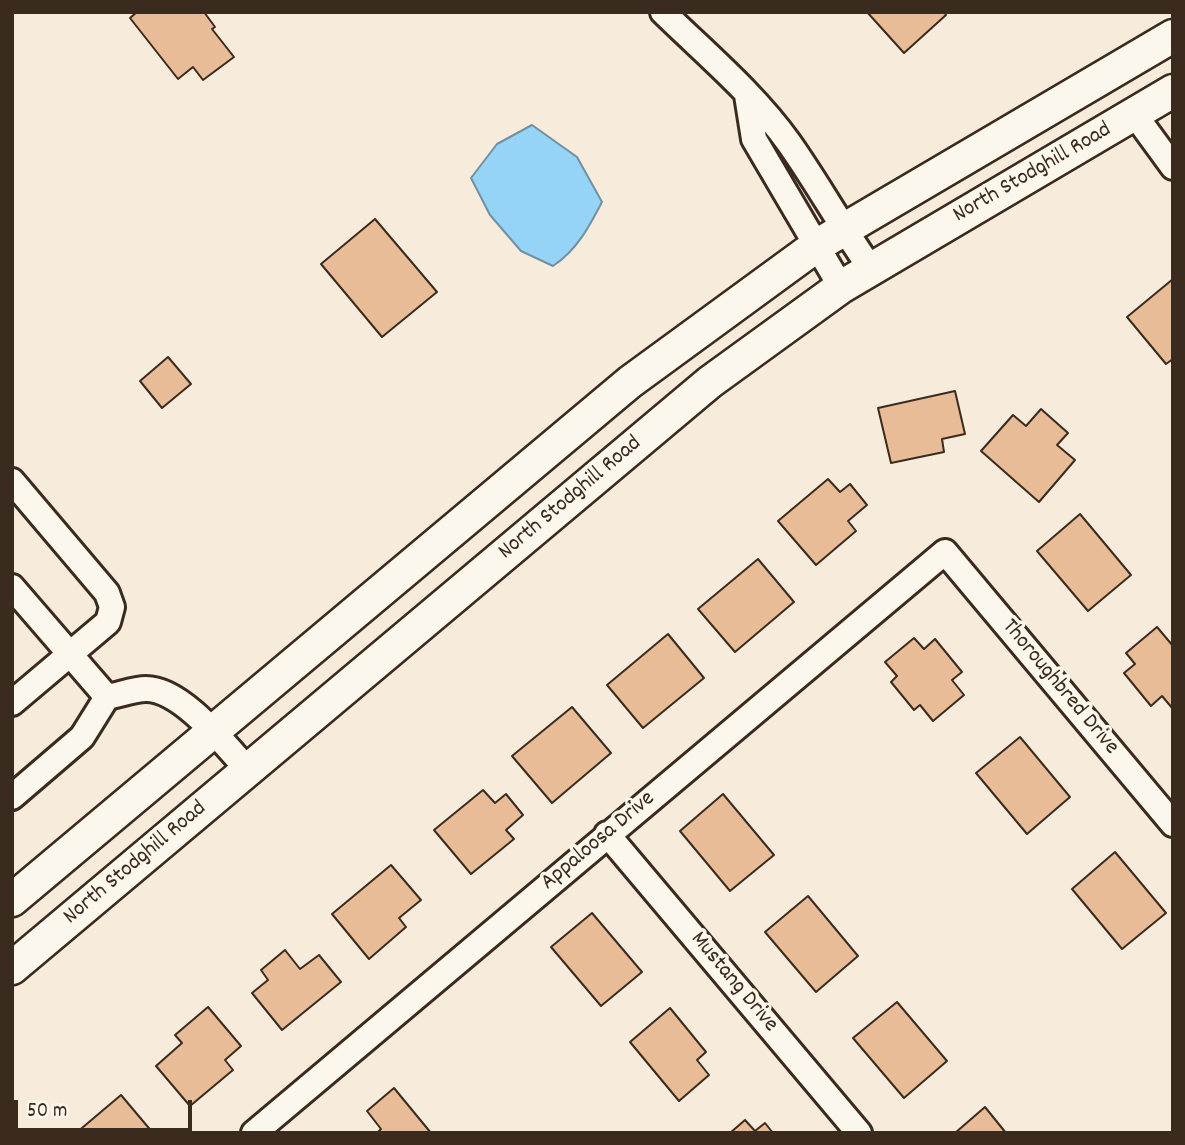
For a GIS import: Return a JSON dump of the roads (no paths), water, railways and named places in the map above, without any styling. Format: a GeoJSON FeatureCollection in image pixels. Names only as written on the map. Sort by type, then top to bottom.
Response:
{"type":"FeatureCollection","features":[{"type":"Feature","properties":{"kind":"main road","name":"North Stodghill Road"},"geometry":{"type":"LineString","coordinates":[[12,900],[630,383],[816,246],[1173,36]]}},
{"type":"Feature","properties":{"kind":"main road","name":"North Stodghill Road"},"geometry":{"type":"LineString","coordinates":[[12,968],[709,382],[871,268],[1173,91]]}},
{"type":"Feature","properties":{"kind":"street"},"geometry":{"type":"LineString","coordinates":[[663,12],[747,94],[789,142],[843,230],[871,268]]}},
{"type":"Feature","properties":{"kind":"street"},"geometry":{"type":"LineString","coordinates":[[747,94],[754,139],[841,287]]}},
{"type":"Feature","properties":{"kind":"street"},"geometry":{"type":"LineString","coordinates":[[1135,115],[1173,167]]}},
{"type":"Feature","properties":{"kind":"street"},"geometry":{"type":"LineString","coordinates":[[12,481],[107,593],[111,607],[108,622],[12,703]]}},
{"type":"Feature","properties":{"kind":"street","name":"Thoroughbred Drive"},"geometry":{"type":"LineString","coordinates":[[945,552],[1173,824]]}},
{"type":"Feature","properties":{"kind":"street","name":"Appaloosa Drive"},"geometry":{"type":"LineString","coordinates":[[268,1128],[607,834],[945,552]]}},
{"type":"Feature","properties":{"kind":"street"},"geometry":{"type":"LineString","coordinates":[[12,587],[107,697]]}},
{"type":"Feature","properties":{"kind":"street"},"geometry":{"type":"LineString","coordinates":[[12,797],[82,737],[107,697],[146,689],[169,695],[212,732],[248,770]]}},
{"type":"Feature","properties":{"kind":"street","name":"Mustang Drive"},"geometry":{"type":"LineString","coordinates":[[607,834],[859,1133]]}},
{"type":"Feature","properties":{"kind":"water"},"geometry":{"type":"Polygon","coordinates":[[[532,125],[577,157],[602,202],[576,245],[553,266],[521,251],[490,215],[471,178],[497,144],[532,125]]]}}]}
